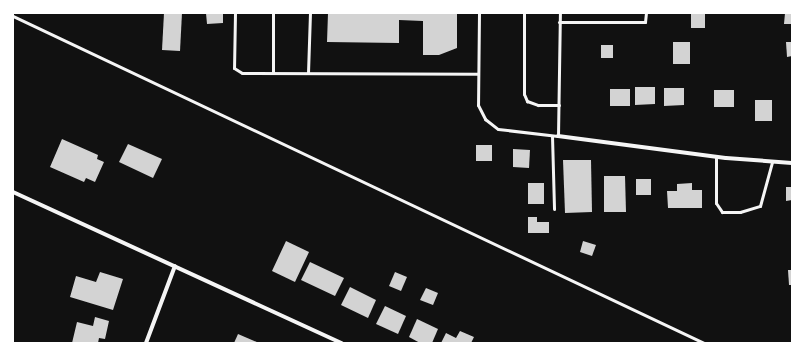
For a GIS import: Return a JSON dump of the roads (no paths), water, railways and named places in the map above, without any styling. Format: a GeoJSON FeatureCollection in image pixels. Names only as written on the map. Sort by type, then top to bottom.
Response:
{"type":"FeatureCollection","features":[{"type":"Feature","properties":{"kind":"street"},"geometry":{"type":"LineString","coordinates":[[558,136],[716,157],[792,163]]}},
{"type":"Feature","properties":{"kind":"street"},"geometry":{"type":"LineString","coordinates":[[13,192],[342,343]]}},
{"type":"Feature","properties":{"kind":"street"},"geometry":{"type":"LineString","coordinates":[[146,343],[175,266]]}},
{"type":"Feature","properties":{"kind":"lane"},"geometry":{"type":"LineString","coordinates":[[235,13],[234,68],[242,73],[478,74]]}},
{"type":"Feature","properties":{"kind":"lane"},"geometry":{"type":"LineString","coordinates":[[272,13],[273,73]]}},
{"type":"Feature","properties":{"kind":"lane"},"geometry":{"type":"LineString","coordinates":[[308,73],[310,13]]}},
{"type":"Feature","properties":{"kind":"lane"},"geometry":{"type":"LineString","coordinates":[[479,13],[478,105],[485,119],[498,129],[552,136],[558,136],[560,105],[560,13]]}},
{"type":"Feature","properties":{"kind":"lane"},"geometry":{"type":"LineString","coordinates":[[524,13],[524,94],[527,101],[538,105],[560,105]]}},
{"type":"Feature","properties":{"kind":"lane"},"geometry":{"type":"LineString","coordinates":[[560,22],[645,22],[646,13]]}},
{"type":"Feature","properties":{"kind":"lane"},"geometry":{"type":"LineString","coordinates":[[552,136],[554,209]]}},
{"type":"Feature","properties":{"kind":"lane"},"geometry":{"type":"LineString","coordinates":[[716,157],[716,203],[722,212],[740,212],[760,206],[772,162]]}}]}
